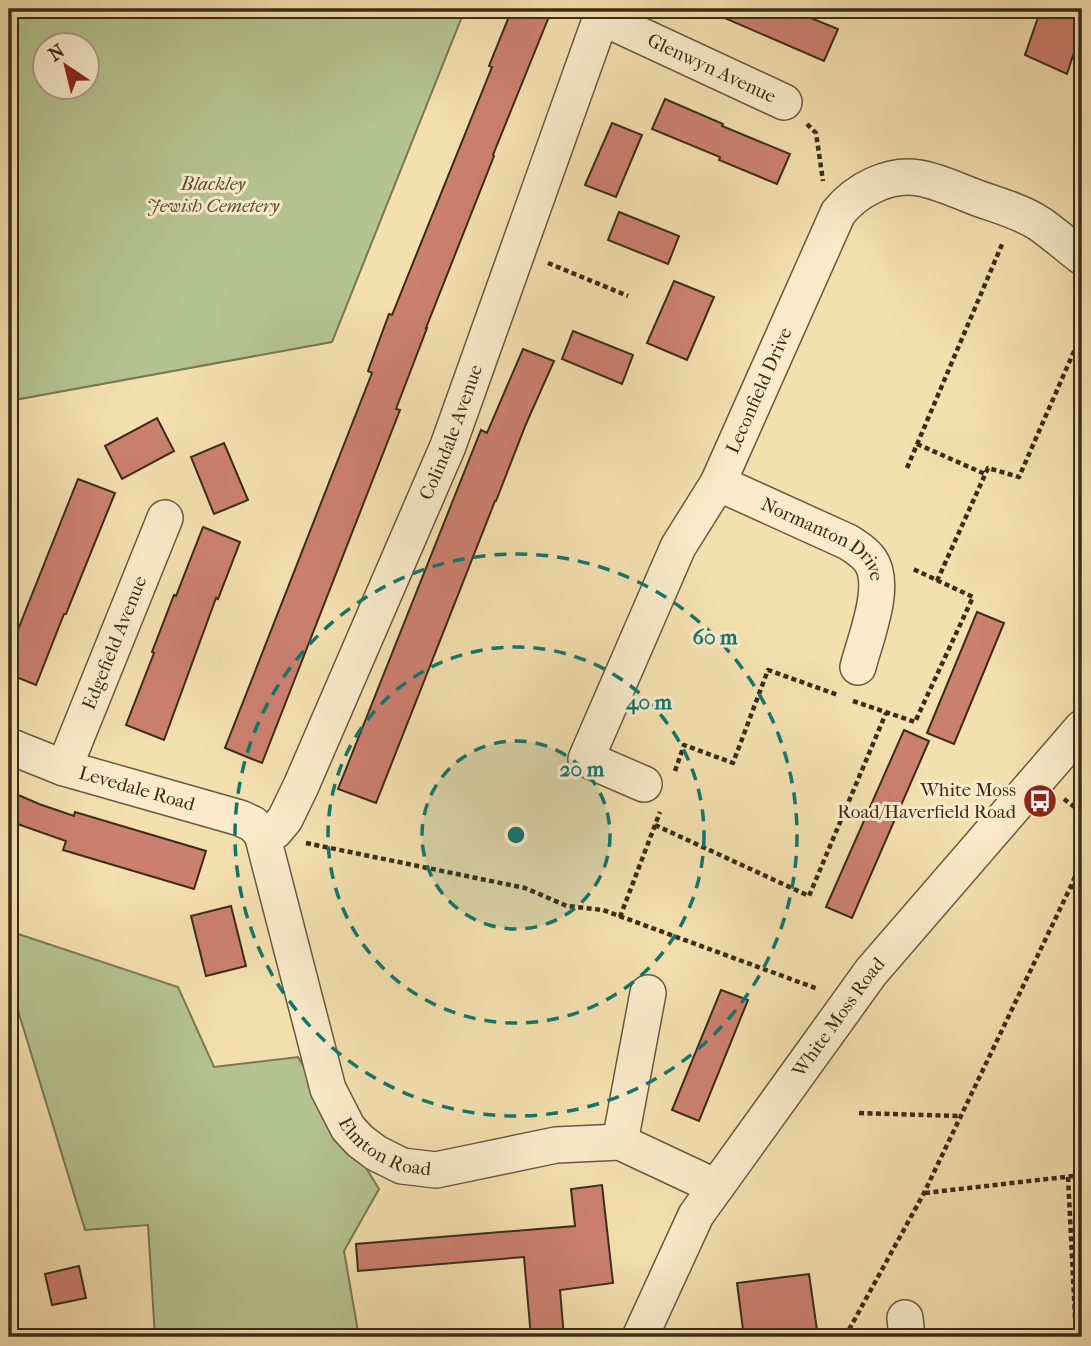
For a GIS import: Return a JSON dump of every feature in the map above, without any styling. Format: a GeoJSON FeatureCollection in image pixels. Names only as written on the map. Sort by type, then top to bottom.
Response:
{"type":"FeatureCollection","features":[{"type":"Feature","properties":{"kind":"street","name":"Glenwyn Avenue"},"geometry":{"type":"LineString","coordinates":[[602,13],[784,102]]}},
{"type":"Feature","properties":{"kind":"street","name":"Colindale Avenue"},"geometry":{"type":"LineString","coordinates":[[272,828],[302,786],[448,446],[602,13]]}},
{"type":"Feature","properties":{"kind":"street","name":"Leconfield Drive"},"geometry":{"type":"LineString","coordinates":[[660,788],[586,759],[678,547],[718,483],[838,213],[855,196],[874,185],[888,180],[918,178],[1038,222],[1082,257]]}},
{"type":"Feature","properties":{"kind":"street","name":"Normanton Drive"},"geometry":{"type":"LineString","coordinates":[[718,483],[848,542],[871,561],[877,586],[875,603],[858,667]]}},
{"type":"Feature","properties":{"kind":"street","name":"Edgefield Avenue"},"geometry":{"type":"LineString","coordinates":[[64,768],[165,518]]}},
{"type":"Feature","properties":{"kind":"street","name":"White Moss Road"},"geometry":{"type":"LineString","coordinates":[[640,1337],[696,1215],[871,972],[1082,728]]}},
{"type":"Feature","properties":{"kind":"street","name":"Levedale Road"},"geometry":{"type":"LineString","coordinates":[[9,746],[64,768],[272,828]]}},
{"type":"Feature","properties":{"kind":"street","name":"Elmton Road"},"geometry":{"type":"LineString","coordinates":[[272,828],[328,1089],[348,1128],[360,1141],[376,1153],[402,1166],[436,1170],[556,1145],[620,1142],[716,1187]]}},
{"type":"Feature","properties":{"kind":"street"},"geometry":{"type":"LineString","coordinates":[[620,1142],[648,993]]}},
{"type":"Feature","properties":{"kind":"path"},"geometry":{"type":"LineString","coordinates":[[784,102],[816,133],[824,190],[838,213]]}},
{"type":"Feature","properties":{"kind":"path"},"geometry":{"type":"LineString","coordinates":[[907,468],[1016,212]]}},
{"type":"Feature","properties":{"kind":"path"},"geometry":{"type":"LineString","coordinates":[[517,250],[628,296]]}},
{"type":"Feature","properties":{"kind":"path"},"geometry":{"type":"LineString","coordinates":[[937,581],[988,468],[1019,477],[1082,333]]}},
{"type":"Feature","properties":{"kind":"path"},"geometry":{"type":"LineString","coordinates":[[917,444],[985,474]]}},
{"type":"Feature","properties":{"kind":"path"},"geometry":{"type":"LineString","coordinates":[[621,916],[655,825],[660,788],[684,745],[733,763],[768,670],[915,722],[973,597],[911,568]]}},
{"type":"Feature","properties":{"kind":"path"},"geometry":{"type":"LineString","coordinates":[[655,825],[809,896],[886,713]]}},
{"type":"Feature","properties":{"kind":"path"},"geometry":{"type":"LineString","coordinates":[[272,828],[302,842],[525,888],[568,906],[603,910],[850,1001]]}},
{"type":"Feature","properties":{"kind":"path"},"geometry":{"type":"LineString","coordinates":[[845,1337],[924,1194],[1071,886],[1079,867],[1082,849]]}},
{"type":"Feature","properties":{"kind":"path"},"geometry":{"type":"LineString","coordinates":[[1071,886],[1082,892]]}},
{"type":"Feature","properties":{"kind":"path"},"geometry":{"type":"LineString","coordinates":[[859,1113],[961,1116]]}},
{"type":"Feature","properties":{"kind":"path"},"geometry":{"type":"LineString","coordinates":[[924,1194],[1082,1175]]}},
{"type":"Feature","properties":{"kind":"path"},"geometry":{"type":"LineString","coordinates":[[1068,1177],[1076,1337]]}},
{"type":"Feature","properties":{"kind":"path"},"geometry":{"type":"LineString","coordinates":[[1073,1285],[1082,1284]]}},
{"type":"Feature","properties":{"kind":"path"},"geometry":{"type":"LineString","coordinates":[[1075,1318],[1082,1317]]}},
{"type":"Feature","properties":{"kind":"green space","name":"Blackley Jewish Cemetery"},"geometry":{"type":"Polygon","coordinates":[[[9,9],[465,9],[332,342],[9,401],[9,9]]]}},
{"type":"Feature","properties":{"kind":"green space"},"geometry":{"type":"Polygon","coordinates":[[[9,931],[178,987],[214,1067],[298,1057],[379,1189],[344,1251],[359,1337],[155,1337],[148,1225],[85,1230],[9,981],[9,931]]]}},
{"type":"Feature","properties":{"kind":"building"},"geometry":{"type":"Polygon","coordinates":[[[512,9],[552,9],[426,328],[396,409],[400,410],[262,763],[225,748],[372,373],[368,371],[389,314],[392,315],[492,67],[489,66],[512,9]]]}},
{"type":"Feature","properties":{"kind":"building"},"geometry":{"type":"Polygon","coordinates":[[[704,9],[789,9],[838,29],[824,61],[704,9]]]}},
{"type":"Feature","properties":{"kind":"building"},"geometry":{"type":"Polygon","coordinates":[[[1041,9],[1082,9],[1082,27],[1067,74],[1025,55],[1041,9]]]}},
{"type":"Feature","properties":{"kind":"building"},"geometry":{"type":"Polygon","coordinates":[[[665,99],[790,154],[777,184],[652,129],[665,99]]]}},
{"type":"Feature","properties":{"kind":"building"},"geometry":{"type":"Polygon","coordinates":[[[612,123],[642,135],[616,197],[585,185],[612,123]]]}},
{"type":"Feature","properties":{"kind":"building"},"geometry":{"type":"Polygon","coordinates":[[[619,212],[679,236],[668,264],[608,240],[619,212]]]}},
{"type":"Feature","properties":{"kind":"building"},"geometry":{"type":"Polygon","coordinates":[[[674,281],[714,297],[687,360],[647,343],[674,281]]]}},
{"type":"Feature","properties":{"kind":"building"},"geometry":{"type":"Polygon","coordinates":[[[573,331],[633,355],[622,384],[562,359],[573,331]]]}},
{"type":"Feature","properties":{"kind":"building"},"geometry":{"type":"Polygon","coordinates":[[[523,349],[554,361],[526,424],[376,803],[338,789],[481,430],[487,433],[523,349]]]}},
{"type":"Feature","properties":{"kind":"building"},"geometry":{"type":"Polygon","coordinates":[[[157,418],[174,451],[122,479],[105,446],[157,418]]]}},
{"type":"Feature","properties":{"kind":"building"},"geometry":{"type":"Polygon","coordinates":[[[224,443],[248,500],[214,514],[191,457],[224,443]]]}},
{"type":"Feature","properties":{"kind":"building"},"geometry":{"type":"Polygon","coordinates":[[[78,479],[115,493],[36,685],[9,674],[9,634],[15,637],[78,479]]]}},
{"type":"Feature","properties":{"kind":"building"},"geometry":{"type":"Polygon","coordinates":[[[203,527],[240,542],[218,599],[216,598],[164,740],[126,725],[174,595],[176,596],[203,527]]]}},
{"type":"Feature","properties":{"kind":"building"},"geometry":{"type":"Polygon","coordinates":[[[977,612],[1004,623],[954,744],[927,733],[977,612]]]}},
{"type":"Feature","properties":{"kind":"building"},"geometry":{"type":"Polygon","coordinates":[[[904,730],[929,741],[852,918],[826,907],[904,730]]]}},
{"type":"Feature","properties":{"kind":"building"},"geometry":{"type":"Polygon","coordinates":[[[9,791],[74,816],[75,812],[206,851],[194,889],[63,850],[66,841],[9,821],[9,791]]]}},
{"type":"Feature","properties":{"kind":"building"},"geometry":{"type":"Polygon","coordinates":[[[231,906],[246,966],[206,976],[191,916],[231,906]]]}},
{"type":"Feature","properties":{"kind":"building"},"geometry":{"type":"Polygon","coordinates":[[[721,990],[748,1000],[699,1121],[672,1110],[721,990]]]}},
{"type":"Feature","properties":{"kind":"building"},"geometry":{"type":"Polygon","coordinates":[[[602,1185],[613,1283],[560,1290],[564,1337],[531,1337],[524,1257],[358,1271],[356,1244],[575,1226],[571,1189],[602,1185]]]}},
{"type":"Feature","properties":{"kind":"building"},"geometry":{"type":"Polygon","coordinates":[[[79,1266],[86,1298],[52,1305],[45,1274],[79,1266]]]}},
{"type":"Feature","properties":{"kind":"building"},"geometry":{"type":"Polygon","coordinates":[[[809,1274],[818,1337],[744,1337],[737,1283],[809,1274]]]}},
{"type":"Feature","properties":{"kind":"place","name":"White Moss Road/Haverfield Road"},"geometry":{"type":"Point","coordinates":[1040,801]}}]}
